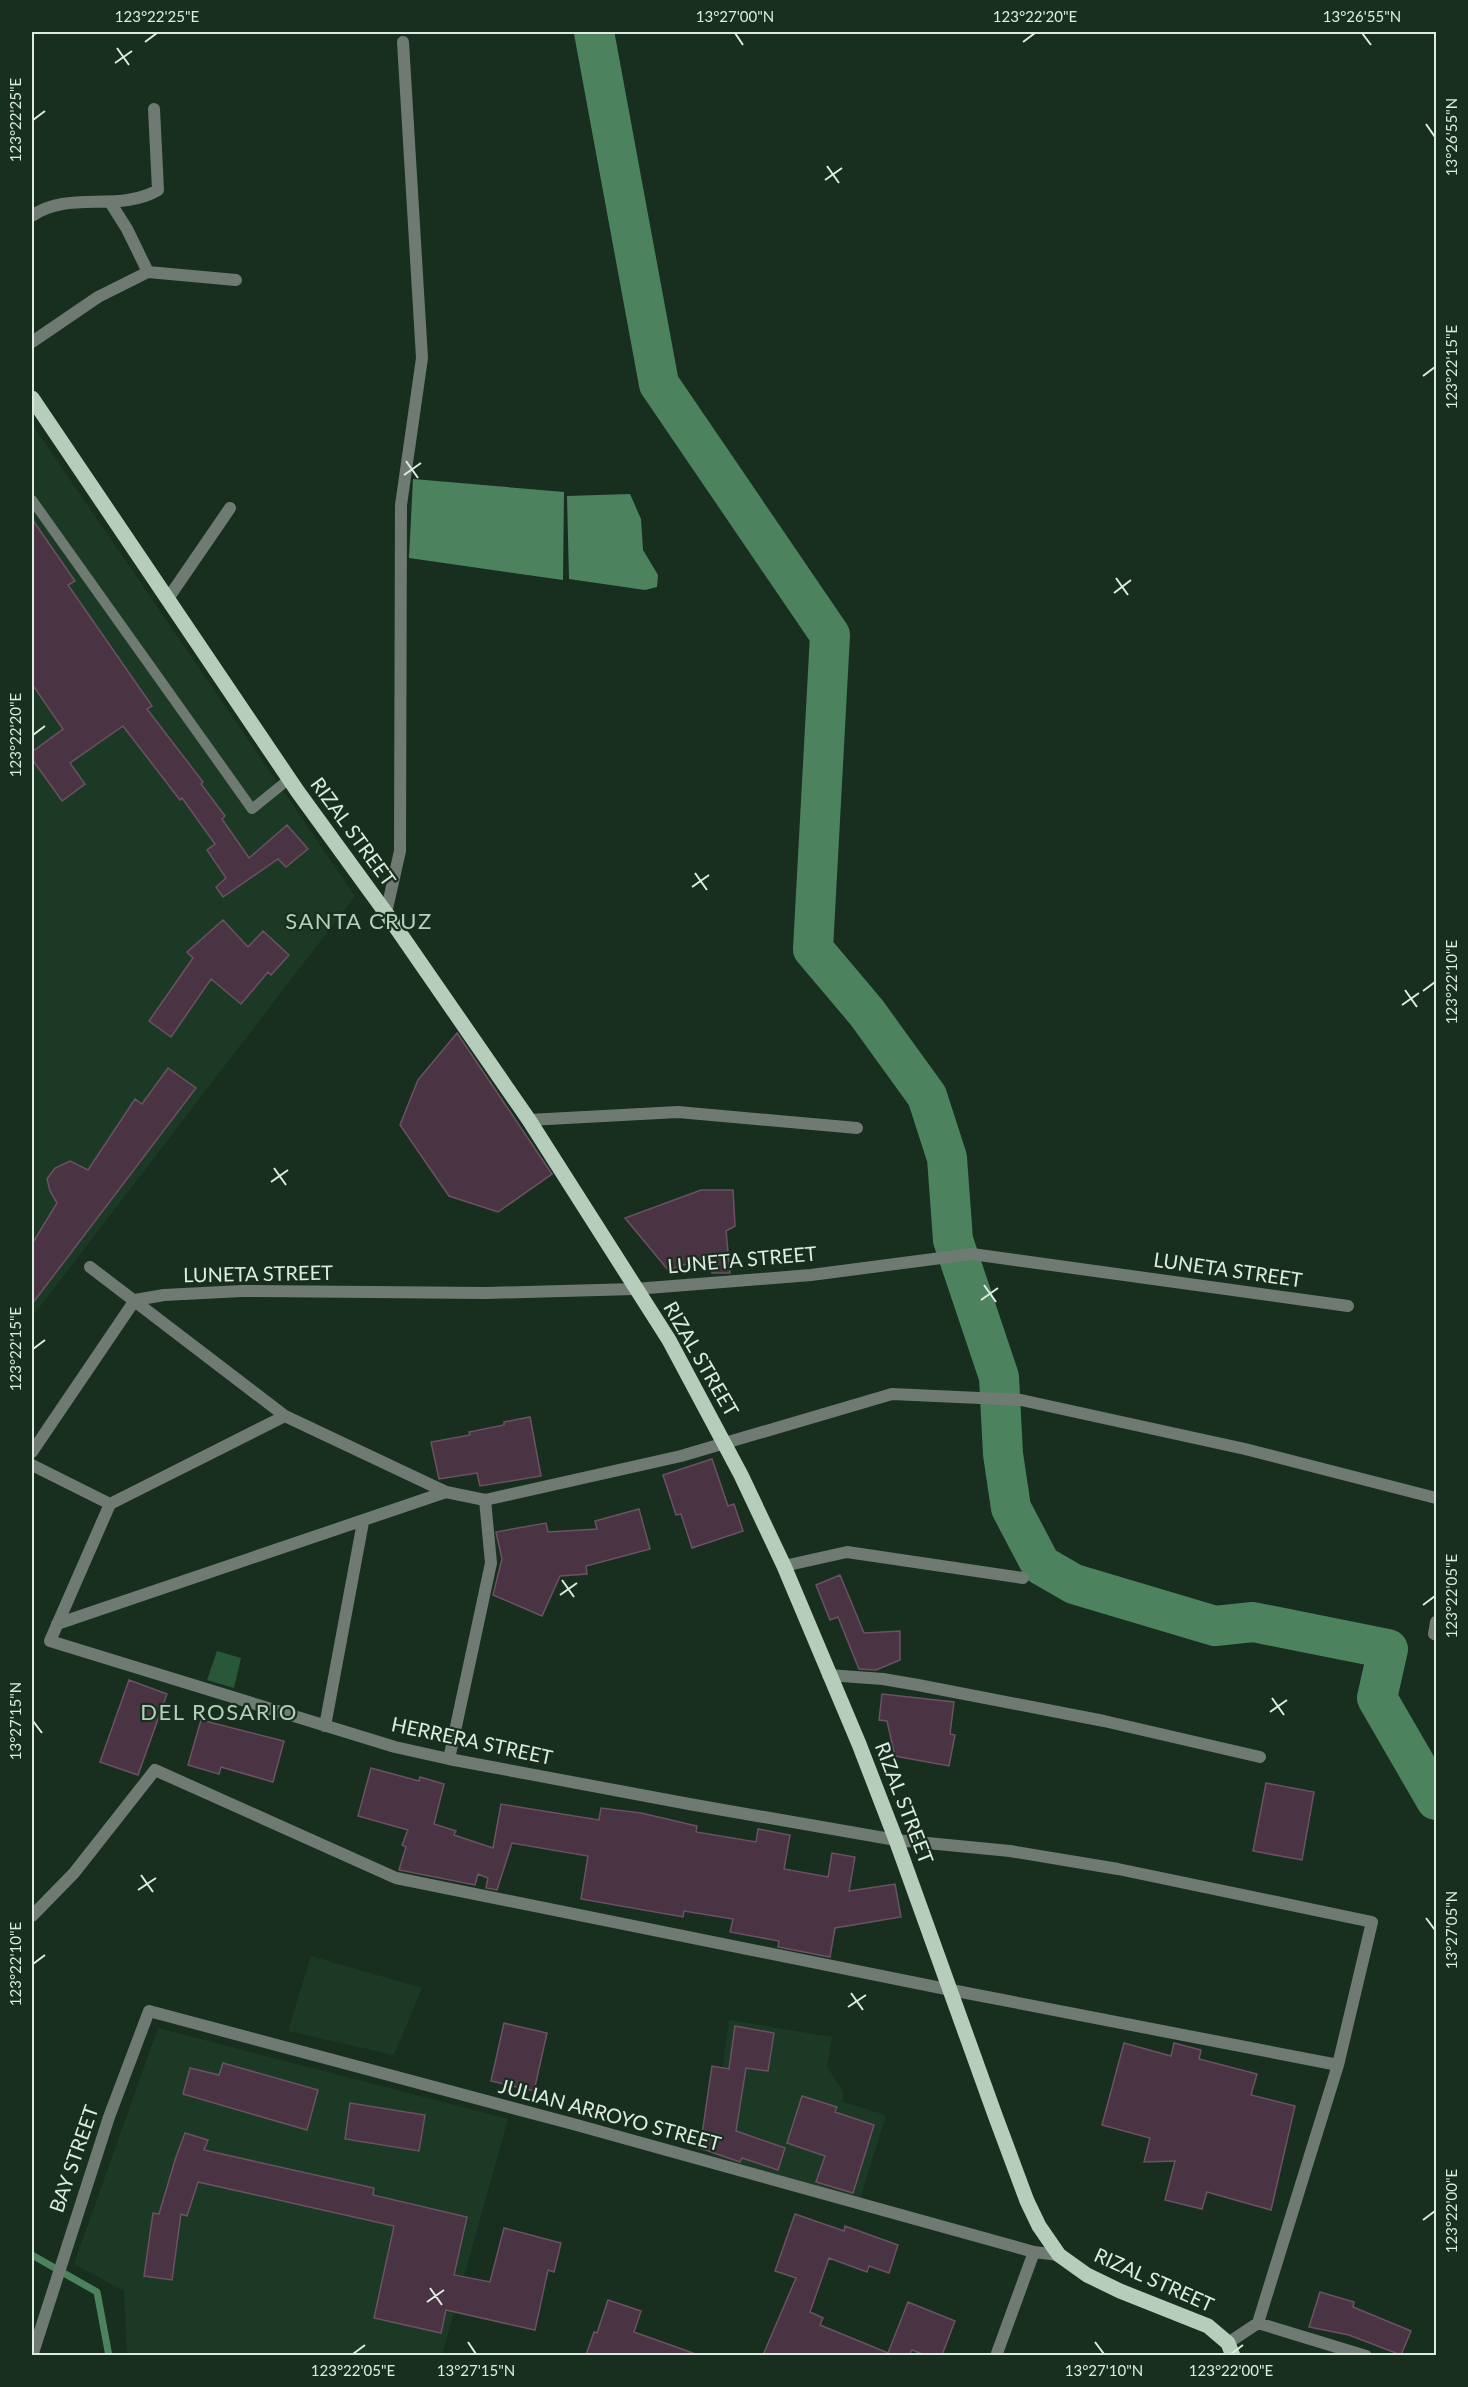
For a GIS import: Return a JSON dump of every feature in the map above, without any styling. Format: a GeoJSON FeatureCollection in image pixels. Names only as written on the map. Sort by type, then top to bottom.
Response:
{"type":"FeatureCollection","features":[{"type":"Feature","properties":{"kind":"main road","name":"RIZAL STREET"},"geometry":{"type":"LineString","coordinates":[[32,398],[290,779],[529,1120],[669,1340],[724,1443],[784,1566],[859,1744],[1027,2201],[1039,2226],[1059,2255],[1087,2275],[1120,2291],[1208,2326],[1230,2349]]}},
{"type":"Feature","properties":{"kind":"street"},"geometry":{"type":"LineString","coordinates":[[386,913],[400,851],[401,505],[422,358],[403,42]]}},
{"type":"Feature","properties":{"kind":"street"},"geometry":{"type":"LineString","coordinates":[[32,216],[43,208],[69,203],[110,202],[148,195],[158,190],[154,109]]}},
{"type":"Feature","properties":{"kind":"street"},"geometry":{"type":"LineString","coordinates":[[110,202],[127,229],[148,272]]}},
{"type":"Feature","properties":{"kind":"street"},"geometry":{"type":"LineString","coordinates":[[32,342],[98,297],[148,272],[236,280]]}},
{"type":"Feature","properties":{"kind":"street"},"geometry":{"type":"LineString","coordinates":[[167,600],[230,508]]}},
{"type":"Feature","properties":{"kind":"street"},"geometry":{"type":"LineString","coordinates":[[529,1120],[678,1112],[857,1128]]}},
{"type":"Feature","properties":{"kind":"street","name":"LUNETA STREET"},"geometry":{"type":"LineString","coordinates":[[135,1300],[164,1295],[242,1291],[486,1293],[635,1289],[811,1275],[972,1254],[1348,1306]]}},
{"type":"Feature","properties":{"kind":"street"},"geometry":{"type":"LineString","coordinates":[[90,1267],[285,1416],[446,1492],[485,1500],[681,1456],[892,1394],[1021,1400],[1245,1449],[1437,1498]]}},
{"type":"Feature","properties":{"kind":"street"},"geometry":{"type":"LineString","coordinates":[[32,1452],[135,1300]]}},
{"type":"Feature","properties":{"kind":"street"},"geometry":{"type":"LineString","coordinates":[[57,1624],[110,1504],[285,1416]]}},
{"type":"Feature","properties":{"kind":"street"},"geometry":{"type":"LineString","coordinates":[[32,1465],[110,1504]]}},
{"type":"Feature","properties":{"kind":"street"},"geometry":{"type":"LineString","coordinates":[[57,1624],[446,1492]]}},
{"type":"Feature","properties":{"kind":"street"},"geometry":{"type":"LineString","coordinates":[[450,1759],[491,1563],[485,1500]]}},
{"type":"Feature","properties":{"kind":"street"},"geometry":{"type":"LineString","coordinates":[[326,1726],[363,1522]]}},
{"type":"Feature","properties":{"kind":"street"},"geometry":{"type":"LineString","coordinates":[[784,1566],[847,1552],[1023,1578]]}},
{"type":"Feature","properties":{"kind":"street","name":"HERRERA STREET"},"geometry":{"type":"LineString","coordinates":[[57,1624],[50,1641],[326,1726],[450,1759],[896,1840],[1010,1851],[1118,1869],[1372,1922],[1338,2065]]}},
{"type":"Feature","properties":{"kind":"street"},"geometry":{"type":"LineString","coordinates":[[828,1675],[884,1679],[1104,1721],[1260,1757]]}},
{"type":"Feature","properties":{"kind":"street"},"geometry":{"type":"LineString","coordinates":[[32,1916],[75,1873],[155,1770],[396,1878],[1338,2065],[1258,2322],[1230,2349]]}},
{"type":"Feature","properties":{"kind":"street","name":"JULIAN ARROYO STREET"},"geometry":{"type":"LineString","coordinates":[[149,2012],[573,2124],[1034,2252],[1059,2255]]}},
{"type":"Feature","properties":{"kind":"street","name":"BAY STREET"},"geometry":{"type":"LineString","coordinates":[[32,2355],[109,2117],[149,2012]]}},
{"type":"Feature","properties":{"kind":"street"},"geometry":{"type":"LineString","coordinates":[[996,2355],[1034,2252]]}},
{"type":"Feature","properties":{"kind":"street"},"geometry":{"type":"LineString","coordinates":[[1258,2322],[1366,2355]]}},
{"type":"Feature","properties":{"kind":"lane"},"geometry":{"type":"LineString","coordinates":[[32,500],[252,809],[290,779]]}},
{"type":"Feature","properties":{"kind":"shaded area"},"geometry":{"type":"Polygon","coordinates":[[[32,424],[355,896],[32,1317],[32,424]]]}},
{"type":"Feature","properties":{"kind":"shaded area"},"geometry":{"type":"Polygon","coordinates":[[[413,479],[564,492],[563,580],[409,558],[413,479]]]}},
{"type":"Feature","properties":{"kind":"shaded area"},"geometry":{"type":"Polygon","coordinates":[[[630,494],[641,519],[643,550],[658,575],[657,587],[645,590],[569,579],[567,496],[630,494]]]}},
{"type":"Feature","properties":{"kind":"shaded area"},"geometry":{"type":"Polygon","coordinates":[[[217,1651],[241,1658],[234,1688],[207,1680],[217,1651]]]}},
{"type":"Feature","properties":{"kind":"shaded area"},"geometry":{"type":"Polygon","coordinates":[[[311,1956],[422,1988],[394,2055],[288,2031],[311,1956]]]}},
{"type":"Feature","properties":{"kind":"shaded area"},"geometry":{"type":"Polygon","coordinates":[[[729,2020],[832,2037],[827,2067],[843,2091],[843,2102],[886,2115],[860,2199],[711,2155],[729,2020]]]}},
{"type":"Feature","properties":{"kind":"shaded area"},"geometry":{"type":"Polygon","coordinates":[[[158,2028],[508,2119],[442,2355],[127,2355],[124,2291],[74,2264],[158,2028]]]}},
{"type":"Feature","properties":{"kind":"building"},"geometry":{"type":"Polygon","coordinates":[[[32,519],[75,581],[68,585],[152,706],[147,709],[203,782],[201,784],[225,816],[222,819],[249,858],[287,825],[308,849],[286,867],[278,859],[223,897],[216,887],[226,878],[207,850],[215,844],[182,798],[180,800],[123,726],[70,763],[85,784],[62,801],[32,759],[32,752],[63,729],[32,684],[32,519]]]}},
{"type":"Feature","properties":{"kind":"building"},"geometry":{"type":"Polygon","coordinates":[[[223,920],[248,947],[263,931],[289,955],[271,975],[268,972],[241,1004],[211,979],[171,1037],[149,1021],[193,958],[187,952],[223,920]]]}},
{"type":"Feature","properties":{"kind":"building"},"geometry":{"type":"Polygon","coordinates":[[[457,1033],[552,1174],[498,1212],[449,1196],[400,1125],[418,1080],[457,1033]]]}},
{"type":"Feature","properties":{"kind":"building"},"geometry":{"type":"Polygon","coordinates":[[[168,1068],[196,1088],[32,1304],[32,1244],[57,1203],[50,1191],[47,1179],[55,1168],[70,1161],[88,1170],[135,1099],[142,1104],[168,1068]]]}},
{"type":"Feature","properties":{"kind":"building"},"geometry":{"type":"Polygon","coordinates":[[[701,1190],[733,1190],[735,1226],[726,1231],[730,1273],[712,1273],[709,1257],[668,1270],[625,1218],[701,1190]]]}},
{"type":"Feature","properties":{"kind":"building"},"geometry":{"type":"Polygon","coordinates":[[[530,1417],[541,1476],[480,1486],[477,1473],[439,1479],[431,1442],[470,1435],[469,1432],[530,1417]]]}},
{"type":"Feature","properties":{"kind":"building"},"geometry":{"type":"Polygon","coordinates":[[[712,1459],[728,1506],[734,1504],[743,1531],[692,1548],[681,1514],[676,1515],[663,1475],[712,1459]]]}},
{"type":"Feature","properties":{"kind":"building"},"geometry":{"type":"Polygon","coordinates":[[[639,1509],[650,1549],[586,1566],[587,1574],[560,1576],[542,1616],[493,1595],[502,1559],[496,1532],[546,1523],[548,1532],[597,1529],[595,1521],[639,1509]]]}},
{"type":"Feature","properties":{"kind":"building"},"geometry":{"type":"Polygon","coordinates":[[[840,1575],[864,1633],[900,1631],[900,1660],[876,1670],[859,1669],[838,1617],[830,1620],[816,1585],[840,1575]]]}},
{"type":"Feature","properties":{"kind":"building"},"geometry":{"type":"Polygon","coordinates":[[[129,1680],[167,1694],[138,1775],[100,1762],[129,1680]]]}},
{"type":"Feature","properties":{"kind":"building"},"geometry":{"type":"Polygon","coordinates":[[[882,1694],[954,1702],[950,1734],[955,1735],[949,1766],[895,1756],[887,1721],[879,1720],[882,1694]]]}},
{"type":"Feature","properties":{"kind":"building"},"geometry":{"type":"Polygon","coordinates":[[[201,1720],[284,1741],[273,1782],[221,1767],[219,1774],[188,1765],[201,1720]]]}},
{"type":"Feature","properties":{"kind":"building"},"geometry":{"type":"Polygon","coordinates":[[[371,1768],[419,1781],[420,1777],[444,1784],[434,1824],[456,1831],[454,1835],[493,1848],[501,1804],[599,1820],[601,1808],[641,1813],[697,1826],[696,1832],[756,1842],[758,1829],[790,1835],[784,1869],[828,1877],[832,1853],[855,1857],[849,1891],[895,1884],[901,1917],[835,1928],[830,1957],[778,1947],[779,1941],[730,1932],[733,1919],[684,1911],[683,1917],[581,1899],[588,1856],[512,1843],[497,1890],[486,1888],[488,1878],[478,1874],[475,1885],[399,1870],[406,1847],[402,1845],[408,1830],[358,1816],[371,1768]]]}},
{"type":"Feature","properties":{"kind":"building"},"geometry":{"type":"Polygon","coordinates":[[[1266,1783],[1314,1792],[1302,1860],[1253,1851],[1266,1783]]]}},
{"type":"Feature","properties":{"kind":"building"},"geometry":{"type":"Polygon","coordinates":[[[504,2023],[547,2033],[534,2091],[491,2081],[504,2023]]]}},
{"type":"Feature","properties":{"kind":"building"},"geometry":{"type":"Polygon","coordinates":[[[735,2026],[774,2033],[768,2071],[746,2068],[736,2131],[785,2148],[778,2170],[742,2158],[740,2162],[697,2147],[702,2134],[712,2066],[729,2069],[735,2026]]]}},
{"type":"Feature","properties":{"kind":"building"},"geometry":{"type":"Polygon","coordinates":[[[1124,2043],[1171,2056],[1174,2043],[1201,2050],[1199,2059],[1257,2074],[1251,2095],[1295,2106],[1271,2210],[1207,2192],[1202,2209],[1165,2200],[1175,2161],[1144,2162],[1150,2138],[1102,2125],[1124,2043]]]}},
{"type":"Feature","properties":{"kind":"building"},"geometry":{"type":"Polygon","coordinates":[[[223,2063],[318,2090],[307,2130],[183,2094],[190,2068],[219,2075],[223,2063]]]}},
{"type":"Feature","properties":{"kind":"building"},"geometry":{"type":"Polygon","coordinates":[[[802,2096],[837,2107],[835,2112],[874,2125],[853,2193],[816,2182],[825,2156],[787,2143],[802,2096]]]}},
{"type":"Feature","properties":{"kind":"building"},"geometry":{"type":"Polygon","coordinates":[[[350,2103],[425,2115],[419,2151],[345,2139],[350,2103]]]}},
{"type":"Feature","properties":{"kind":"building"},"geometry":{"type":"Polygon","coordinates":[[[185,2133],[208,2140],[204,2150],[374,2188],[373,2195],[467,2217],[454,2275],[490,2282],[504,2228],[561,2243],[554,2272],[548,2270],[535,2330],[446,2310],[441,2333],[374,2318],[394,2226],[198,2182],[187,2216],[181,2214],[172,2280],[144,2276],[153,2213],[159,2214],[185,2133]]]}},
{"type":"Feature","properties":{"kind":"building"},"geometry":{"type":"Polygon","coordinates":[[[795,2214],[844,2231],[845,2226],[898,2245],[889,2273],[869,2266],[867,2272],[829,2258],[810,2312],[823,2318],[820,2325],[888,2353],[908,2302],[955,2321],[942,2355],[925,2355],[912,2350],[909,2355],[763,2355],[796,2278],[775,2271],[795,2214]]]}},
{"type":"Feature","properties":{"kind":"building"},"geometry":{"type":"Polygon","coordinates":[[[1320,2292],[1354,2302],[1353,2307],[1411,2331],[1401,2355],[1349,2335],[1309,2327],[1320,2292]]]}},
{"type":"Feature","properties":{"kind":"building"},"geometry":{"type":"Polygon","coordinates":[[[608,2300],[641,2311],[634,2332],[693,2353],[693,2355],[586,2355],[594,2332],[597,2333],[608,2300]]]}},
{"type":"Feature","properties":{"kind":"waterway"},"geometry":{"type":"LineString","coordinates":[[594,32],[659,384],[830,635],[813,949],[867,1013],[927,1096],[947,1158],[953,1240],[999,1377],[1003,1454],[1011,1508],[1041,1565],[1074,1584],[1215,1626],[1253,1622],[1388,1649],[1377,1698],[1436,1800]]}},
{"type":"Feature","properties":{"kind":"waterway"},"geometry":{"type":"LineString","coordinates":[[32,2255],[97,2292],[109,2356]]}},
{"type":"Feature","properties":{"kind":"district","name":"SANTA CRUZ"},"geometry":{"type":"Point","coordinates":[359,921]}},
{"type":"Feature","properties":{"kind":"district","name":"DEL ROSARIO"},"geometry":{"type":"Point","coordinates":[219,1712]}}]}
